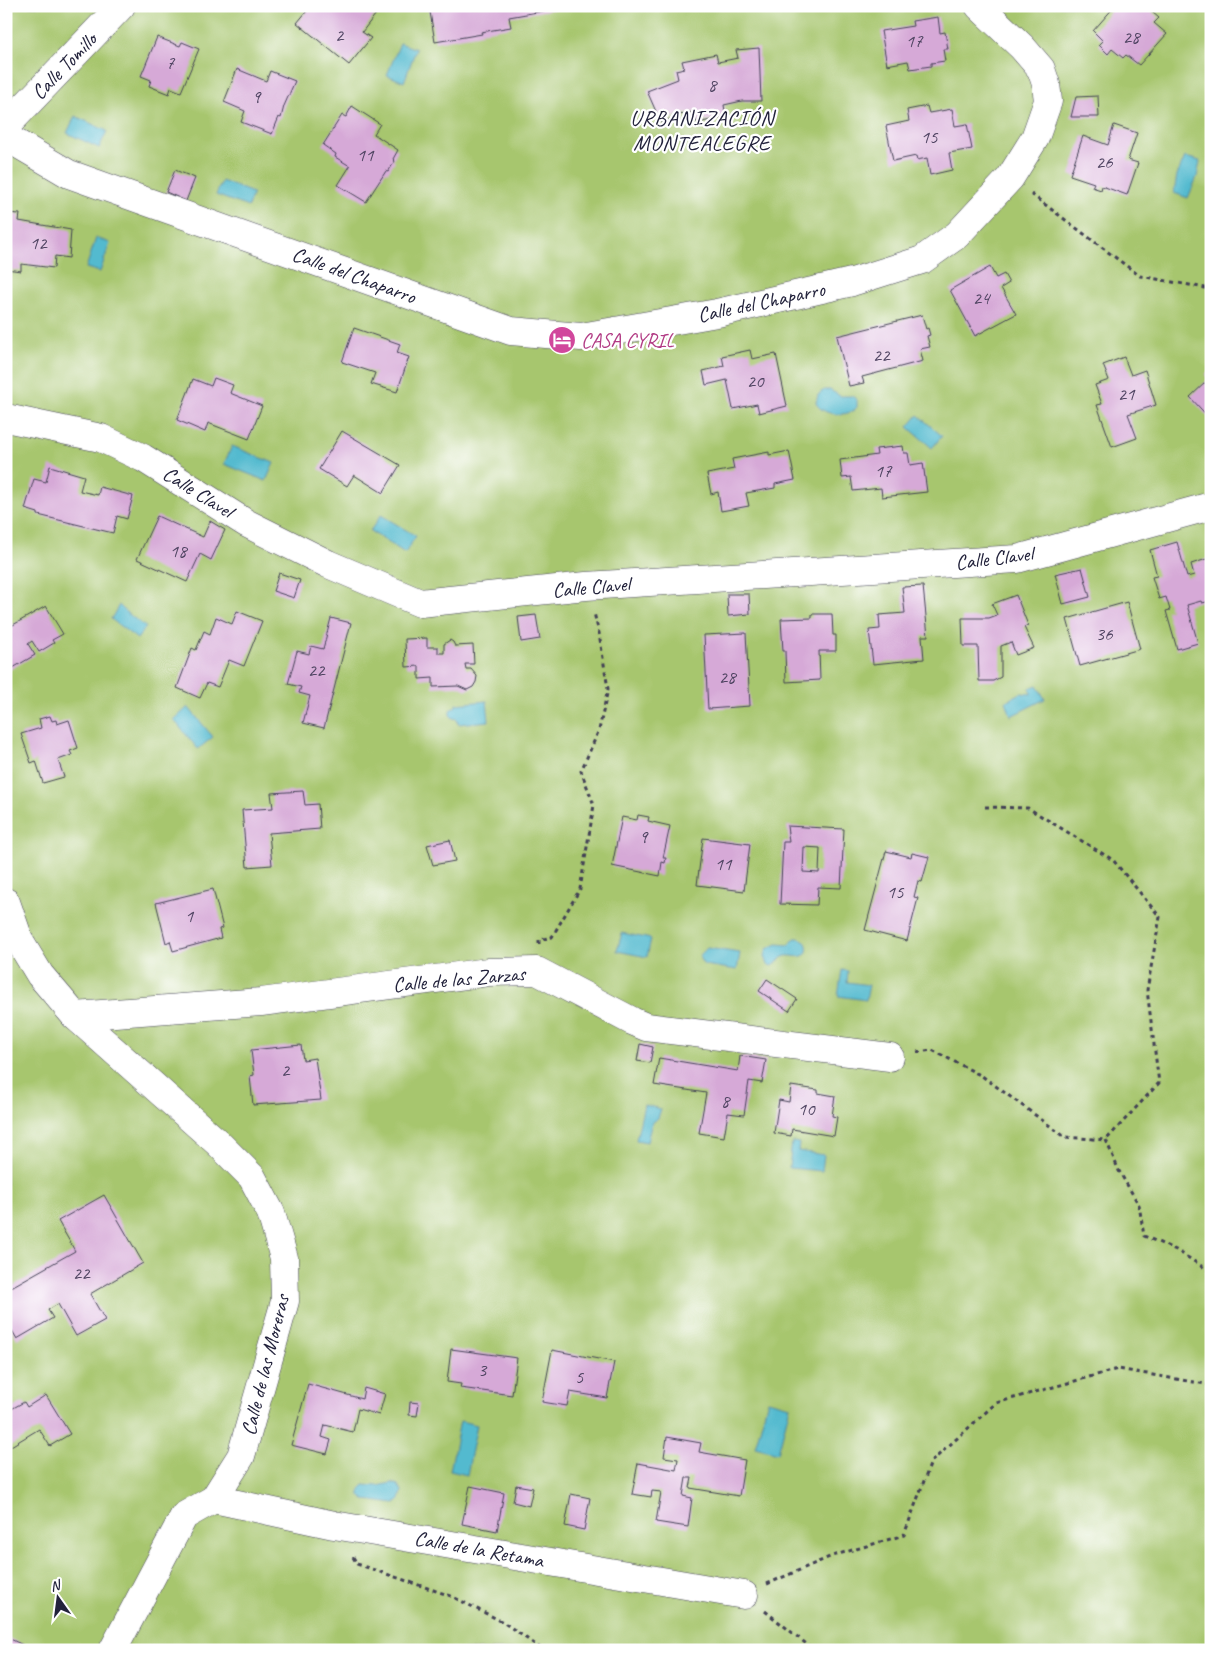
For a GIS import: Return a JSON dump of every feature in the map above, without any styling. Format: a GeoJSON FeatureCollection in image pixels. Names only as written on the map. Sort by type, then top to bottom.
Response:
{"type":"FeatureCollection","features":[{"type":"Feature","properties":{"kind":"street","name":"Calle Tomillo"},"geometry":{"type":"LineString","coordinates":[[6,126],[121,6]]}},
{"type":"Feature","properties":{"kind":"street","name":"Calle del Chaparro"},"geometry":{"type":"LineString","coordinates":[[6,137],[69,174],[511,331],[581,337],[727,311],[852,282],[922,260],[957,235],[1010,178],[1035,138],[1048,101],[1046,84],[1041,70],[1022,47],[979,6]]}},
{"type":"Feature","properties":{"kind":"street","name":"Calle Clavel"},"geometry":{"type":"LineString","coordinates":[[6,418],[101,438],[143,458],[246,523],[328,564],[420,603],[586,586],[1017,559],[1211,506]]}},
{"type":"Feature","properties":{"kind":"street","name":"Calle de las Moreras"},"geometry":{"type":"LineString","coordinates":[[6,902],[20,942],[40,975],[75,1016],[218,1144],[252,1177],[271,1213],[284,1258],[285,1301],[241,1456],[214,1499],[184,1516],[113,1650]]}},
{"type":"Feature","properties":{"kind":"street","name":"Calle de las Zarzas"},"geometry":{"type":"LineString","coordinates":[[75,1016],[260,1002],[488,972],[537,972],[632,1022],[646,1027],[890,1057]]}},
{"type":"Feature","properties":{"kind":"street","name":"Calle de la Retama"},"geometry":{"type":"LineString","coordinates":[[214,1499],[334,1525],[744,1595]]}},
{"type":"Feature","properties":{"kind":"path"},"geometry":{"type":"LineString","coordinates":[[1010,178],[1140,276],[1211,289]]}},
{"type":"Feature","properties":{"kind":"path"},"geometry":{"type":"LineString","coordinates":[[537,972],[539,940],[552,937],[580,889],[594,805],[581,771],[599,730],[608,689],[599,633],[586,586]]}},
{"type":"Feature","properties":{"kind":"path"},"geometry":{"type":"LineString","coordinates":[[985,807],[1028,808],[1113,860],[1160,917],[1147,990],[1159,1083],[1106,1140]]}},
{"type":"Feature","properties":{"kind":"path"},"geometry":{"type":"LineString","coordinates":[[890,1057],[932,1050],[982,1076],[1065,1137],[1106,1140]]}},
{"type":"Feature","properties":{"kind":"path"},"geometry":{"type":"LineString","coordinates":[[1106,1140],[1119,1172],[1139,1205],[1144,1236],[1176,1250],[1211,1272]]}},
{"type":"Feature","properties":{"kind":"path"},"geometry":{"type":"LineString","coordinates":[[814,1650],[744,1595],[832,1556],[904,1535],[931,1462],[996,1402],[1118,1369],[1211,1385]]}},
{"type":"Feature","properties":{"kind":"path"},"geometry":{"type":"LineString","coordinates":[[334,1525],[357,1564],[451,1596],[503,1622],[543,1650]]}},
{"type":"Feature","properties":{"kind":"green space"},"geometry":{"type":"Polygon","coordinates":[[[6,6],[1211,6],[1211,1650],[6,1650],[6,6]]]}},
{"type":"Feature","properties":{"kind":"water"},"geometry":{"type":"Polygon","coordinates":[[[400,43],[416,49],[404,82],[387,75],[400,43]]]}},
{"type":"Feature","properties":{"kind":"water"},"geometry":{"type":"Polygon","coordinates":[[[75,116],[107,131],[99,148],[67,133],[75,116]]]}},
{"type":"Feature","properties":{"kind":"water"},"geometry":{"type":"Polygon","coordinates":[[[1185,157],[1200,161],[1197,177],[1188,198],[1174,193],[1177,175],[1185,157]]]}},
{"type":"Feature","properties":{"kind":"water"},"geometry":{"type":"Polygon","coordinates":[[[222,181],[253,193],[248,207],[216,195],[222,181]]]}},
{"type":"Feature","properties":{"kind":"water"},"geometry":{"type":"Polygon","coordinates":[[[96,238],[110,243],[100,272],[86,268],[96,238]]]}},
{"type":"Feature","properties":{"kind":"water"},"geometry":{"type":"Polygon","coordinates":[[[824,390],[830,390],[840,396],[852,396],[857,400],[857,407],[853,411],[842,414],[824,411],[816,403],[818,395],[824,390]]]}},
{"type":"Feature","properties":{"kind":"water"},"geometry":{"type":"Polygon","coordinates":[[[918,415],[942,436],[932,448],[908,427],[918,415]]]}},
{"type":"Feature","properties":{"kind":"water"},"geometry":{"type":"Polygon","coordinates":[[[232,446],[274,463],[266,481],[224,464],[232,446]]]}},
{"type":"Feature","properties":{"kind":"water"},"geometry":{"type":"Polygon","coordinates":[[[381,515],[416,536],[405,553],[370,531],[381,515]]]}},
{"type":"Feature","properties":{"kind":"water"},"geometry":{"type":"Polygon","coordinates":[[[119,605],[146,627],[137,639],[111,619],[119,605]]]}},
{"type":"Feature","properties":{"kind":"water"},"geometry":{"type":"Polygon","coordinates":[[[1037,685],[1045,699],[1011,716],[1006,701],[1021,693],[1031,694],[1030,688],[1037,685]]]}},
{"type":"Feature","properties":{"kind":"water"},"geometry":{"type":"Polygon","coordinates":[[[487,701],[489,721],[458,724],[457,719],[450,715],[450,710],[456,704],[487,701]]]}},
{"type":"Feature","properties":{"kind":"water"},"geometry":{"type":"Polygon","coordinates":[[[188,707],[213,737],[198,749],[174,720],[188,707]]]}},
{"type":"Feature","properties":{"kind":"water"},"geometry":{"type":"Polygon","coordinates":[[[622,933],[651,939],[647,957],[617,951],[622,933]]]}},
{"type":"Feature","properties":{"kind":"water"},"geometry":{"type":"Polygon","coordinates":[[[795,938],[802,939],[806,943],[806,954],[799,957],[784,957],[773,966],[768,965],[765,956],[767,949],[777,944],[789,945],[795,938]]]}},
{"type":"Feature","properties":{"kind":"water"},"geometry":{"type":"Polygon","coordinates":[[[707,948],[740,953],[737,970],[704,965],[700,955],[707,948]]]}},
{"type":"Feature","properties":{"kind":"water"},"geometry":{"type":"Polygon","coordinates":[[[842,970],[848,971],[847,982],[869,985],[866,1000],[838,996],[842,970]]]}},
{"type":"Feature","properties":{"kind":"water"},"geometry":{"type":"Polygon","coordinates":[[[644,1105],[661,1109],[658,1118],[652,1122],[647,1142],[636,1140],[644,1105]]]}},
{"type":"Feature","properties":{"kind":"water"},"geometry":{"type":"Polygon","coordinates":[[[792,1142],[799,1143],[798,1151],[824,1155],[822,1171],[789,1168],[792,1142]]]}},
{"type":"Feature","properties":{"kind":"water"},"geometry":{"type":"Polygon","coordinates":[[[768,1400],[790,1406],[778,1453],[755,1447],[768,1400]]]}},
{"type":"Feature","properties":{"kind":"water"},"geometry":{"type":"Polygon","coordinates":[[[460,1421],[477,1425],[467,1475],[450,1471],[460,1421]]]}},
{"type":"Feature","properties":{"kind":"water"},"geometry":{"type":"Polygon","coordinates":[[[392,1483],[398,1485],[402,1491],[400,1500],[395,1504],[365,1500],[360,1496],[360,1489],[364,1485],[377,1486],[392,1483]]]}},
{"type":"Feature","properties":{"kind":"building"},"geometry":{"type":"Polygon","coordinates":[[[311,6],[374,6],[379,10],[362,32],[371,38],[349,65],[297,23],[311,6]]]}},
{"type":"Feature","properties":{"kind":"building"},"geometry":{"type":"Polygon","coordinates":[[[429,6],[566,7],[509,17],[511,27],[435,42],[429,6]]]}},
{"type":"Feature","properties":{"kind":"building"},"geometry":{"type":"Polygon","coordinates":[[[1115,6],[1145,6],[1159,18],[1154,23],[1167,34],[1139,65],[1126,55],[1123,58],[1112,49],[1108,54],[1099,45],[1103,41],[1093,31],[1115,6]]]}},
{"type":"Feature","properties":{"kind":"building"},"geometry":{"type":"Polygon","coordinates":[[[938,17],[940,33],[945,32],[948,49],[943,49],[945,61],[931,63],[931,66],[910,69],[908,61],[887,65],[881,31],[913,26],[912,21],[938,17]]]}},
{"type":"Feature","properties":{"kind":"building"},"geometry":{"type":"Polygon","coordinates":[[[157,37],[180,46],[182,42],[199,49],[181,92],[171,88],[169,94],[149,86],[151,80],[141,76],[157,37]]]}},
{"type":"Feature","properties":{"kind":"building"},"geometry":{"type":"Polygon","coordinates":[[[759,48],[761,101],[742,101],[724,105],[726,117],[697,123],[694,112],[679,115],[661,123],[647,91],[678,79],[676,70],[684,68],[682,61],[716,54],[718,62],[738,58],[736,50],[759,48]]]}},
{"type":"Feature","properties":{"kind":"building"},"geometry":{"type":"Polygon","coordinates":[[[237,69],[266,81],[270,71],[295,81],[281,118],[279,117],[272,134],[241,122],[245,111],[224,102],[237,69]]]}},
{"type":"Feature","properties":{"kind":"building"},"geometry":{"type":"Polygon","coordinates":[[[1098,96],[1099,117],[1071,117],[1076,97],[1098,96]]]}},
{"type":"Feature","properties":{"kind":"building"},"geometry":{"type":"Polygon","coordinates":[[[352,106],[380,124],[374,134],[398,150],[393,159],[395,161],[388,172],[386,171],[366,202],[338,185],[350,166],[335,157],[336,154],[323,145],[342,115],[346,117],[352,106]]]}},
{"type":"Feature","properties":{"kind":"building"},"geometry":{"type":"Polygon","coordinates":[[[927,106],[929,113],[952,109],[955,126],[967,124],[972,149],[949,153],[952,170],[930,175],[927,158],[917,160],[916,156],[893,161],[886,126],[909,121],[907,110],[927,106]]]}},
{"type":"Feature","properties":{"kind":"building"},"geometry":{"type":"Polygon","coordinates":[[[1114,125],[1137,133],[1128,160],[1138,163],[1127,195],[1102,186],[1101,190],[1092,187],[1094,183],[1070,175],[1083,136],[1108,145],[1114,125]]]}},
{"type":"Feature","properties":{"kind":"building"},"geometry":{"type":"Polygon","coordinates":[[[175,170],[195,178],[186,201],[166,192],[175,170]]]}},
{"type":"Feature","properties":{"kind":"building"},"geometry":{"type":"Polygon","coordinates":[[[6,213],[20,214],[19,221],[71,230],[69,258],[55,256],[54,268],[21,264],[21,271],[6,269],[6,213]]]}},
{"type":"Feature","properties":{"kind":"building"},"geometry":{"type":"Polygon","coordinates":[[[990,267],[996,278],[1004,274],[1009,283],[1001,288],[1016,314],[975,336],[950,290],[990,267]]]}},
{"type":"Feature","properties":{"kind":"building"},"geometry":{"type":"Polygon","coordinates":[[[922,315],[930,335],[927,336],[930,347],[920,349],[923,361],[862,377],[864,383],[849,386],[837,336],[922,315]]]}},
{"type":"Feature","properties":{"kind":"building"},"geometry":{"type":"Polygon","coordinates":[[[354,328],[400,344],[397,353],[409,357],[397,392],[371,384],[375,373],[342,362],[354,328]]]}},
{"type":"Feature","properties":{"kind":"building"},"geometry":{"type":"Polygon","coordinates":[[[750,350],[752,359],[776,354],[787,406],[759,413],[757,404],[733,409],[727,380],[706,385],[703,371],[724,366],[722,356],[750,350]]]}},
{"type":"Feature","properties":{"kind":"building"},"geometry":{"type":"Polygon","coordinates":[[[1124,357],[1131,375],[1145,370],[1156,405],[1128,414],[1137,438],[1112,447],[1097,405],[1102,404],[1095,385],[1109,380],[1103,365],[1124,357]]]}},
{"type":"Feature","properties":{"kind":"building"},"geometry":{"type":"Polygon","coordinates":[[[1211,369],[1211,420],[1190,397],[1208,380],[1206,374],[1211,369]]]}},
{"type":"Feature","properties":{"kind":"building"},"geometry":{"type":"Polygon","coordinates":[[[214,378],[233,385],[230,393],[262,406],[249,439],[208,423],[205,432],[177,420],[193,379],[211,386],[214,378]]]}},
{"type":"Feature","properties":{"kind":"building"},"geometry":{"type":"Polygon","coordinates":[[[342,431],[400,465],[383,493],[354,475],[347,486],[319,469],[342,431]]]}},
{"type":"Feature","properties":{"kind":"building"},"geometry":{"type":"Polygon","coordinates":[[[903,446],[904,453],[908,453],[910,465],[923,463],[927,492],[882,497],[881,488],[853,491],[851,477],[842,478],[840,460],[877,455],[876,449],[903,446]]]}},
{"type":"Feature","properties":{"kind":"building"},"geometry":{"type":"Polygon","coordinates":[[[789,451],[795,480],[775,484],[775,488],[746,493],[749,506],[721,511],[718,492],[711,494],[707,474],[734,469],[732,459],[769,452],[769,455],[789,451]]]}},
{"type":"Feature","properties":{"kind":"building"},"geometry":{"type":"Polygon","coordinates":[[[50,466],[84,476],[80,491],[98,495],[100,487],[133,496],[127,519],[117,516],[113,533],[38,515],[38,513],[25,509],[34,479],[46,482],[50,466]]]}},
{"type":"Feature","properties":{"kind":"building"},"geometry":{"type":"Polygon","coordinates":[[[157,516],[203,537],[210,521],[225,530],[211,560],[200,554],[187,582],[137,559],[157,516]]]}},
{"type":"Feature","properties":{"kind":"building"},"geometry":{"type":"Polygon","coordinates":[[[1177,542],[1187,577],[1194,575],[1191,564],[1210,558],[1211,601],[1202,603],[1201,601],[1187,605],[1198,643],[1177,649],[1166,611],[1170,610],[1166,597],[1159,599],[1152,577],[1157,576],[1150,550],[1177,542]]]}},
{"type":"Feature","properties":{"kind":"building"},"geometry":{"type":"Polygon","coordinates":[[[1082,568],[1090,597],[1063,604],[1055,574],[1082,568]]]}},
{"type":"Feature","properties":{"kind":"building"},"geometry":{"type":"Polygon","coordinates":[[[279,573],[300,580],[294,598],[273,591],[279,573]]]}},
{"type":"Feature","properties":{"kind":"building"},"geometry":{"type":"Polygon","coordinates":[[[923,586],[928,636],[922,636],[924,659],[873,664],[869,630],[880,629],[879,615],[905,613],[902,587],[923,586]]]}},
{"type":"Feature","properties":{"kind":"building"},"geometry":{"type":"Polygon","coordinates":[[[727,594],[749,594],[750,614],[728,616],[727,594]]]}},
{"type":"Feature","properties":{"kind":"building"},"geometry":{"type":"Polygon","coordinates":[[[1016,595],[1028,625],[1024,627],[1034,648],[1016,655],[1011,642],[1001,646],[1001,677],[993,681],[979,681],[978,646],[963,646],[962,618],[989,618],[997,615],[992,604],[1016,595]]]}},
{"type":"Feature","properties":{"kind":"building"},"geometry":{"type":"Polygon","coordinates":[[[1127,602],[1140,649],[1080,666],[1067,619],[1127,602]]]}},
{"type":"Feature","properties":{"kind":"building"},"geometry":{"type":"Polygon","coordinates":[[[46,606],[63,634],[52,640],[54,643],[39,652],[32,641],[28,644],[35,655],[6,672],[6,629],[46,606]]]}},
{"type":"Feature","properties":{"kind":"building"},"geometry":{"type":"Polygon","coordinates":[[[237,611],[262,621],[244,666],[229,660],[218,687],[207,683],[200,698],[177,688],[192,648],[196,650],[204,631],[210,634],[216,617],[232,624],[237,611]]]}},
{"type":"Feature","properties":{"kind":"building"},"geometry":{"type":"Polygon","coordinates":[[[812,614],[832,614],[833,635],[836,635],[836,651],[819,651],[820,680],[786,682],[781,619],[812,618],[812,614]]]}},
{"type":"Feature","properties":{"kind":"building"},"geometry":{"type":"Polygon","coordinates":[[[536,615],[540,639],[521,642],[518,617],[536,615]]]}},
{"type":"Feature","properties":{"kind":"building"},"geometry":{"type":"Polygon","coordinates":[[[331,618],[351,623],[324,728],[303,723],[310,696],[299,693],[301,687],[288,684],[297,651],[309,654],[311,646],[323,649],[331,618]]]}},
{"type":"Feature","properties":{"kind":"building"},"geometry":{"type":"Polygon","coordinates":[[[746,633],[750,706],[708,709],[704,635],[746,633]]]}},
{"type":"Feature","properties":{"kind":"building"},"geometry":{"type":"Polygon","coordinates":[[[427,638],[427,647],[438,647],[438,653],[444,653],[444,644],[450,640],[455,646],[473,645],[474,664],[465,664],[466,669],[471,669],[477,676],[473,687],[467,690],[458,686],[433,687],[433,678],[419,679],[419,666],[406,667],[405,639],[427,638]]]}},
{"type":"Feature","properties":{"kind":"building"},"geometry":{"type":"Polygon","coordinates":[[[50,716],[52,721],[56,720],[57,724],[69,720],[78,748],[70,751],[72,755],[58,760],[64,777],[43,783],[36,761],[31,763],[21,734],[41,728],[39,719],[50,716]]]}},
{"type":"Feature","properties":{"kind":"building"},"geometry":{"type":"Polygon","coordinates":[[[303,791],[305,805],[318,804],[320,829],[269,833],[272,865],[247,867],[242,810],[273,808],[271,793],[303,791]]]}},
{"type":"Feature","properties":{"kind":"building"},"geometry":{"type":"Polygon","coordinates":[[[638,815],[649,817],[648,821],[670,826],[663,858],[666,858],[665,863],[662,862],[660,876],[612,866],[622,817],[637,820],[638,815]]]}},
{"type":"Feature","properties":{"kind":"building"},"geometry":{"type":"Polygon","coordinates":[[[787,826],[844,829],[841,888],[818,887],[817,905],[780,904],[783,842],[789,842],[787,826]],[[804,847],[803,872],[819,873],[820,848],[804,847]]]}},
{"type":"Feature","properties":{"kind":"building"},"geometry":{"type":"Polygon","coordinates":[[[703,838],[750,844],[744,891],[697,885],[703,838]]]}},
{"type":"Feature","properties":{"kind":"building"},"geometry":{"type":"Polygon","coordinates":[[[450,840],[455,861],[433,865],[427,845],[450,840]]]}},
{"type":"Feature","properties":{"kind":"building"},"geometry":{"type":"Polygon","coordinates":[[[886,851],[911,857],[912,853],[929,857],[922,882],[918,881],[914,897],[918,898],[907,941],[865,930],[886,851]]]}},
{"type":"Feature","properties":{"kind":"building"},"geometry":{"type":"Polygon","coordinates":[[[213,889],[223,928],[219,929],[221,938],[173,951],[170,941],[166,943],[156,903],[213,889]]]}},
{"type":"Feature","properties":{"kind":"building"},"geometry":{"type":"Polygon","coordinates":[[[767,979],[797,999],[789,1011],[759,991],[767,979]]]}},
{"type":"Feature","properties":{"kind":"building"},"geometry":{"type":"Polygon","coordinates":[[[640,1044],[653,1047],[650,1063],[637,1061],[640,1044]]]}},
{"type":"Feature","properties":{"kind":"building"},"geometry":{"type":"Polygon","coordinates":[[[301,1045],[303,1060],[315,1058],[321,1100],[253,1105],[250,1076],[254,1075],[251,1050],[301,1045]]]}},
{"type":"Feature","properties":{"kind":"building"},"geometry":{"type":"Polygon","coordinates":[[[740,1056],[766,1060],[762,1083],[749,1081],[744,1115],[728,1113],[724,1137],[699,1133],[706,1093],[654,1085],[659,1058],[738,1071],[740,1056]]]}},
{"type":"Feature","properties":{"kind":"building"},"geometry":{"type":"Polygon","coordinates":[[[791,1086],[818,1090],[818,1093],[835,1096],[832,1116],[837,1117],[834,1136],[792,1129],[791,1136],[774,1133],[779,1100],[789,1102],[791,1086]]]}},
{"type":"Feature","properties":{"kind":"building"},"geometry":{"type":"Polygon","coordinates":[[[104,1195],[143,1263],[90,1294],[105,1320],[76,1336],[58,1304],[48,1310],[53,1318],[17,1339],[6,1320],[6,1290],[75,1251],[58,1221],[104,1195]]]}},
{"type":"Feature","properties":{"kind":"building"},"geometry":{"type":"Polygon","coordinates":[[[451,1349],[517,1358],[512,1395],[460,1388],[461,1384],[447,1382],[451,1349]]]}},
{"type":"Feature","properties":{"kind":"building"},"geometry":{"type":"Polygon","coordinates":[[[552,1350],[614,1362],[607,1398],[570,1392],[567,1406],[542,1402],[552,1350]]]}},
{"type":"Feature","properties":{"kind":"building"},"geometry":{"type":"Polygon","coordinates":[[[308,1384],[362,1399],[364,1388],[385,1394],[379,1415],[358,1409],[353,1432],[325,1425],[322,1437],[331,1440],[327,1454],[291,1445],[308,1384]]]}},
{"type":"Feature","properties":{"kind":"building"},"geometry":{"type":"Polygon","coordinates":[[[46,1395],[70,1434],[50,1446],[39,1429],[6,1449],[6,1412],[24,1402],[27,1407],[46,1395]]]}},
{"type":"Feature","properties":{"kind":"building"},"geometry":{"type":"Polygon","coordinates":[[[410,1402],[419,1403],[417,1416],[409,1415],[410,1402]]]}},
{"type":"Feature","properties":{"kind":"building"},"geometry":{"type":"Polygon","coordinates":[[[667,1437],[701,1443],[699,1452],[745,1460],[739,1496],[690,1488],[692,1478],[686,1478],[683,1496],[692,1498],[688,1527],[656,1522],[661,1492],[652,1491],[651,1497],[632,1494],[638,1463],[676,1470],[678,1459],[664,1457],[667,1437]]]}},
{"type":"Feature","properties":{"kind":"building"},"geometry":{"type":"Polygon","coordinates":[[[516,1485],[533,1488],[529,1506],[513,1502],[516,1485]]]}},
{"type":"Feature","properties":{"kind":"building"},"geometry":{"type":"Polygon","coordinates":[[[470,1486],[504,1493],[497,1531],[462,1524],[470,1486]]]}},
{"type":"Feature","properties":{"kind":"building"},"geometry":{"type":"Polygon","coordinates":[[[571,1494],[590,1498],[584,1530],[565,1526],[571,1494]]]}},
{"type":"Feature","properties":{"kind":"building"},"geometry":{"type":"Polygon","coordinates":[[[6,1637],[23,1645],[20,1650],[6,1650],[6,1637]]]}},
{"type":"Feature","properties":{"kind":"place","name":"CASA CYRIL"},"geometry":{"type":"Point","coordinates":[562,340]}},
{"type":"Feature","properties":{"kind":"district","name":"URBANIZACIÓN MONTEALEGRE"},"geometry":{"type":"Point","coordinates":[702,130]}}]}
